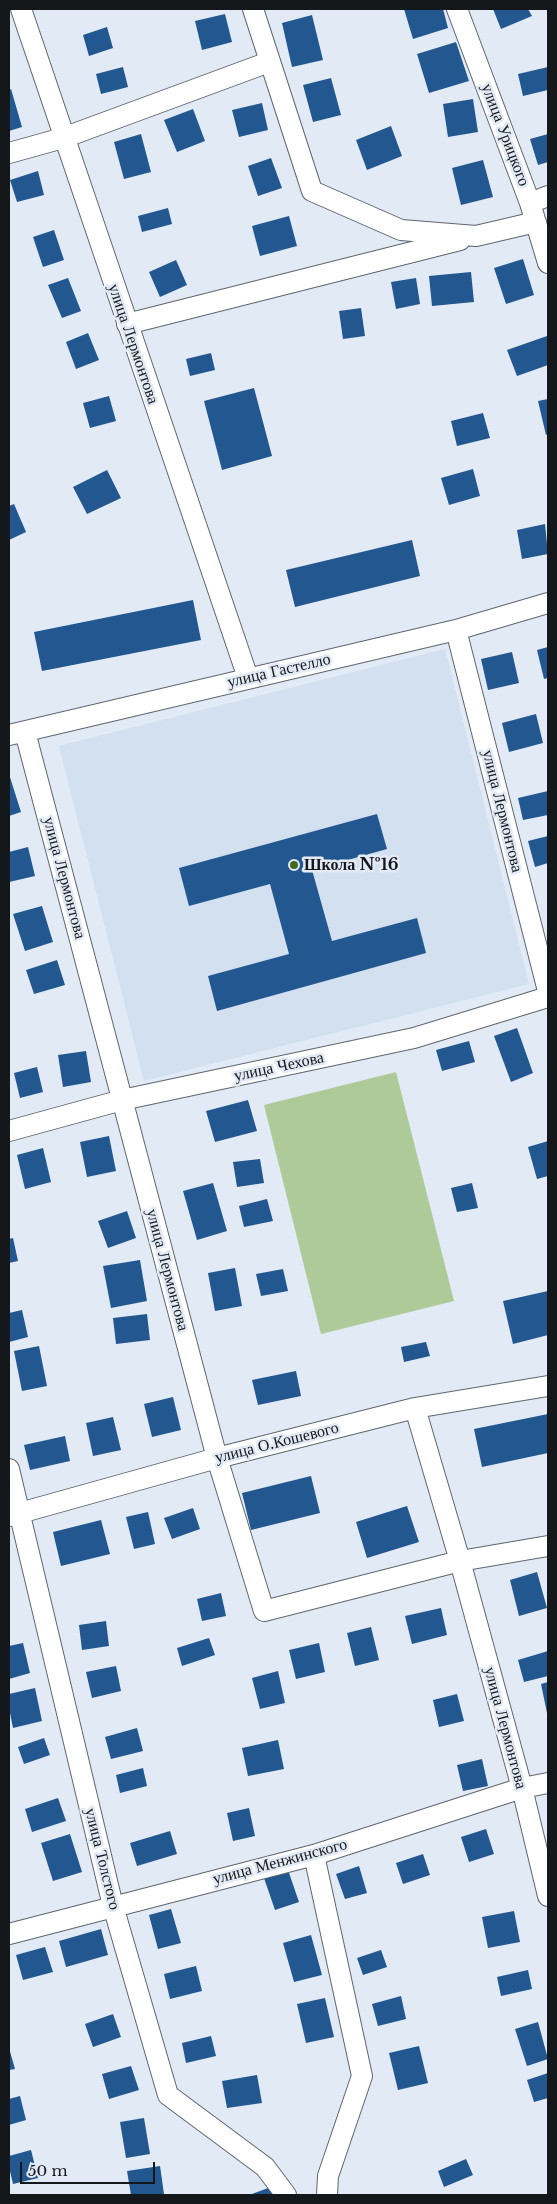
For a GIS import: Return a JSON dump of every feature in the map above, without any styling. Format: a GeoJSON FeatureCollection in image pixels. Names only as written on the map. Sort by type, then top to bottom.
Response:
{"type":"FeatureCollection","features":[{"type":"Feature","properties":{"kind":"street","name":"улица Лермонтова"},"geometry":{"type":"LineString","coordinates":[[21,9],[63,138],[248,678]]}},
{"type":"Feature","properties":{"kind":"street"},"geometry":{"type":"LineString","coordinates":[[253,9],[312,191],[401,230],[476,236]]}},
{"type":"Feature","properties":{"kind":"street","name":"улица Урицкого"},"geometry":{"type":"LineString","coordinates":[[457,9],[539,200],[536,222],[548,263]]}},
{"type":"Feature","properties":{"kind":"street"},"geometry":{"type":"LineString","coordinates":[[9,153],[63,138],[269,62]]}},
{"type":"Feature","properties":{"kind":"street"},"geometry":{"type":"LineString","coordinates":[[127,324],[536,222]]}},
{"type":"Feature","properties":{"kind":"street","name":"улица Гастелло"},"geometry":{"type":"LineString","coordinates":[[17,733],[456,630],[548,603]]}},
{"type":"Feature","properties":{"kind":"street","name":"улица Лермонтова"},"geometry":{"type":"LineString","coordinates":[[456,630],[548,991]]}},
{"type":"Feature","properties":{"kind":"street","name":"улица Лермонтова"},"geometry":{"type":"LineString","coordinates":[[17,733],[122,1100],[216,1458],[264,1610],[460,1561],[548,1546]]}},
{"type":"Feature","properties":{"kind":"street","name":"улица Чехова"},"geometry":{"type":"LineString","coordinates":[[9,1131],[122,1100],[414,1038],[548,997]]}},
{"type":"Feature","properties":{"kind":"street","name":"улица О.Кошевого"},"geometry":{"type":"LineString","coordinates":[[14,1515],[216,1458],[415,1408],[548,1386]]}},
{"type":"Feature","properties":{"kind":"street","name":"улица Лермонтова"},"geometry":{"type":"LineString","coordinates":[[415,1408],[460,1561],[522,1788],[548,1896]]}},
{"type":"Feature","properties":{"kind":"street","name":"улица Толстого"},"geometry":{"type":"LineString","coordinates":[[9,1469],[14,1515],[113,1906],[168,2095],[265,2167],[286,2195]]}},
{"type":"Feature","properties":{"kind":"street","name":"улица Менжинского"},"geometry":{"type":"LineString","coordinates":[[9,1934],[314,1855],[522,1788],[548,1783]]}},
{"type":"Feature","properties":{"kind":"street"},"geometry":{"type":"LineString","coordinates":[[314,1855],[362,2076],[328,2176],[327,2195]]}},
{"type":"Feature","properties":{"kind":"shaded area","name":"Школа №16"},"geometry":{"type":"Polygon","coordinates":[[[445,649],[529,984],[144,1081],[59,746],[445,649]]]}},
{"type":"Feature","properties":{"kind":"green space"},"geometry":{"type":"Polygon","coordinates":[[[396,1072],[454,1301],[321,1334],[264,1105],[396,1072]]]}},
{"type":"Feature","properties":{"kind":"building"},"geometry":{"type":"Polygon","coordinates":[[[404,9],[443,9],[448,28],[413,39],[404,9]]]}},
{"type":"Feature","properties":{"kind":"building"},"geometry":{"type":"Polygon","coordinates":[[[493,9],[528,9],[532,16],[501,29],[493,9]]]}},
{"type":"Feature","properties":{"kind":"building"},"geometry":{"type":"Polygon","coordinates":[[[225,14],[232,42],[202,50],[195,21],[225,14]]]}},
{"type":"Feature","properties":{"kind":"building"},"geometry":{"type":"Polygon","coordinates":[[[312,15],[323,60],[292,67],[282,23],[312,15]]]}},
{"type":"Feature","properties":{"kind":"building"},"geometry":{"type":"Polygon","coordinates":[[[107,27],[113,48],[89,56],[83,35],[107,27]]]}},
{"type":"Feature","properties":{"kind":"building"},"geometry":{"type":"Polygon","coordinates":[[[456,42],[469,81],[429,93],[417,54],[456,42]]]}},
{"type":"Feature","properties":{"kind":"building"},"geometry":{"type":"Polygon","coordinates":[[[123,67],[128,87],[101,94],[96,74],[123,67]]]}},
{"type":"Feature","properties":{"kind":"building"},"geometry":{"type":"Polygon","coordinates":[[[548,67],[548,90],[523,96],[518,74],[548,67]]]}},
{"type":"Feature","properties":{"kind":"building"},"geometry":{"type":"Polygon","coordinates":[[[331,78],[341,115],[313,122],[303,85],[331,78]]]}},
{"type":"Feature","properties":{"kind":"building"},"geometry":{"type":"Polygon","coordinates":[[[11,89],[22,127],[9,131],[9,90],[11,89]]]}},
{"type":"Feature","properties":{"kind":"building"},"geometry":{"type":"Polygon","coordinates":[[[473,99],[478,132],[448,137],[443,104],[473,99]]]}},
{"type":"Feature","properties":{"kind":"building"},"geometry":{"type":"Polygon","coordinates":[[[262,103],[268,130],[239,137],[232,110],[262,103]]]}},
{"type":"Feature","properties":{"kind":"building"},"geometry":{"type":"Polygon","coordinates":[[[193,109],[205,141],[177,152],[164,120],[193,109]]]}},
{"type":"Feature","properties":{"kind":"building"},"geometry":{"type":"Polygon","coordinates":[[[391,126],[402,156],[367,170],[356,140],[391,126]]]}},
{"type":"Feature","properties":{"kind":"building"},"geometry":{"type":"Polygon","coordinates":[[[141,134],[151,172],[124,179],[114,142],[141,134]]]}},
{"type":"Feature","properties":{"kind":"building"},"geometry":{"type":"Polygon","coordinates":[[[548,134],[548,162],[538,165],[530,139],[548,134]]]}},
{"type":"Feature","properties":{"kind":"building"},"geometry":{"type":"Polygon","coordinates":[[[271,158],[282,188],[258,196],[248,166],[271,158]]]}},
{"type":"Feature","properties":{"kind":"building"},"geometry":{"type":"Polygon","coordinates":[[[483,160],[493,197],[461,205],[452,168],[483,160]]]}},
{"type":"Feature","properties":{"kind":"building"},"geometry":{"type":"Polygon","coordinates":[[[38,171],[44,195],[17,202],[10,180],[38,171]]]}},
{"type":"Feature","properties":{"kind":"building"},"geometry":{"type":"Polygon","coordinates":[[[168,208],[172,224],[142,232],[138,216],[168,208]]]}},
{"type":"Feature","properties":{"kind":"building"},"geometry":{"type":"Polygon","coordinates":[[[289,216],[297,246],[260,256],[252,226],[289,216]]]}},
{"type":"Feature","properties":{"kind":"building"},"geometry":{"type":"Polygon","coordinates":[[[54,230],[64,260],[43,267],[33,237],[54,230]]]}},
{"type":"Feature","properties":{"kind":"building"},"geometry":{"type":"Polygon","coordinates":[[[523,259],[534,295],[506,304],[494,268],[523,259]]]}},
{"type":"Feature","properties":{"kind":"building"},"geometry":{"type":"Polygon","coordinates":[[[176,260],[187,285],[160,297],[149,272],[176,260]]]}},
{"type":"Feature","properties":{"kind":"building"},"geometry":{"type":"Polygon","coordinates":[[[471,272],[474,302],[432,306],[429,276],[471,272]]]}},
{"type":"Feature","properties":{"kind":"building"},"geometry":{"type":"Polygon","coordinates":[[[68,278],[81,311],[62,318],[48,285],[68,278]]]}},
{"type":"Feature","properties":{"kind":"building"},"geometry":{"type":"Polygon","coordinates":[[[416,278],[420,304],[396,309],[391,282],[416,278]]]}},
{"type":"Feature","properties":{"kind":"building"},"geometry":{"type":"Polygon","coordinates":[[[361,308],[365,336],[343,339],[339,311],[361,308]]]}},
{"type":"Feature","properties":{"kind":"building"},"geometry":{"type":"Polygon","coordinates":[[[88,333],[99,360],[76,369],[66,342],[88,333]]]}},
{"type":"Feature","properties":{"kind":"building"},"geometry":{"type":"Polygon","coordinates":[[[547,336],[548,365],[517,376],[507,350],[547,336]]]}},
{"type":"Feature","properties":{"kind":"building"},"geometry":{"type":"Polygon","coordinates":[[[211,353],[215,370],[190,376],[186,359],[211,353]]]}},
{"type":"Feature","properties":{"kind":"building"},"geometry":{"type":"Polygon","coordinates":[[[254,388],[272,456],[222,470],[204,401],[254,388]]]}},
{"type":"Feature","properties":{"kind":"building"},"geometry":{"type":"Polygon","coordinates":[[[109,396],[116,421],[90,428],[83,403],[109,396]]]}},
{"type":"Feature","properties":{"kind":"building"},"geometry":{"type":"Polygon","coordinates":[[[548,399],[548,434],[546,435],[538,401],[548,399]]]}},
{"type":"Feature","properties":{"kind":"building"},"geometry":{"type":"Polygon","coordinates":[[[483,413],[490,438],[457,446],[451,421],[483,413]]]}},
{"type":"Feature","properties":{"kind":"building"},"geometry":{"type":"Polygon","coordinates":[[[473,469],[480,496],[449,505],[441,478],[473,469]]]}},
{"type":"Feature","properties":{"kind":"building"},"geometry":{"type":"Polygon","coordinates":[[[107,470],[121,498],[87,514],[73,487],[107,470]]]}},
{"type":"Feature","properties":{"kind":"building"},"geometry":{"type":"Polygon","coordinates":[[[14,504],[26,532],[9,540],[9,506],[14,504]]]}},
{"type":"Feature","properties":{"kind":"building"},"geometry":{"type":"Polygon","coordinates":[[[545,524],[548,554],[522,559],[517,530],[545,524]]]}},
{"type":"Feature","properties":{"kind":"building"},"geometry":{"type":"Polygon","coordinates":[[[412,540],[420,576],[295,607],[286,570],[412,540]]]}},
{"type":"Feature","properties":{"kind":"building"},"geometry":{"type":"Polygon","coordinates":[[[193,600],[201,640],[42,671],[34,632],[193,600]]]}},
{"type":"Feature","properties":{"kind":"building"},"geometry":{"type":"Polygon","coordinates":[[[548,647],[548,678],[544,679],[537,650],[548,647]]]}},
{"type":"Feature","properties":{"kind":"building"},"geometry":{"type":"Polygon","coordinates":[[[512,652],[519,683],[488,690],[481,659],[512,652]]]}},
{"type":"Feature","properties":{"kind":"building"},"geometry":{"type":"Polygon","coordinates":[[[536,714],[543,743],[509,752],[502,723],[536,714]]]}},
{"type":"Feature","properties":{"kind":"building"},"geometry":{"type":"Polygon","coordinates":[[[9,774],[21,812],[9,816],[9,774]]]}},
{"type":"Feature","properties":{"kind":"building"},"geometry":{"type":"Polygon","coordinates":[[[548,791],[548,815],[523,820],[518,798],[548,791]]]}},
{"type":"Feature","properties":{"kind":"building"},"geometry":{"type":"Polygon","coordinates":[[[377,814],[387,849],[312,870],[332,941],[417,918],[426,953],[217,1011],[208,976],[289,954],[270,884],[189,906],[179,868],[377,814]]]}},
{"type":"Feature","properties":{"kind":"building"},"geometry":{"type":"Polygon","coordinates":[[[548,836],[548,863],[535,867],[528,841],[548,836]]]}},
{"type":"Feature","properties":{"kind":"building"},"geometry":{"type":"Polygon","coordinates":[[[28,847],[35,876],[9,882],[9,852],[28,847]]]}},
{"type":"Feature","properties":{"kind":"building"},"geometry":{"type":"Polygon","coordinates":[[[42,906],[53,942],[25,951],[13,914],[42,906]]]}},
{"type":"Feature","properties":{"kind":"building"},"geometry":{"type":"Polygon","coordinates":[[[57,960],[65,985],[34,994],[26,970],[57,960]]]}},
{"type":"Feature","properties":{"kind":"building"},"geometry":{"type":"Polygon","coordinates":[[[517,1028],[533,1073],[511,1082],[494,1036],[517,1028]]]}},
{"type":"Feature","properties":{"kind":"building"},"geometry":{"type":"Polygon","coordinates":[[[469,1041],[475,1062],[442,1071],[436,1050],[469,1041]]]}},
{"type":"Feature","properties":{"kind":"building"},"geometry":{"type":"Polygon","coordinates":[[[86,1051],[91,1082],[63,1087],[58,1055],[86,1051]]]}},
{"type":"Feature","properties":{"kind":"building"},"geometry":{"type":"Polygon","coordinates":[[[37,1067],[43,1092],[20,1098],[14,1073],[37,1067]]]}},
{"type":"Feature","properties":{"kind":"building"},"geometry":{"type":"Polygon","coordinates":[[[248,1100],[257,1131],[215,1142],[206,1111],[248,1100]]]}},
{"type":"Feature","properties":{"kind":"building"},"geometry":{"type":"Polygon","coordinates":[[[109,1136],[116,1171],[87,1177],[80,1142],[109,1136]]]}},
{"type":"Feature","properties":{"kind":"building"},"geometry":{"type":"Polygon","coordinates":[[[548,1141],[548,1176],[537,1179],[528,1147],[548,1141]]]}},
{"type":"Feature","properties":{"kind":"building"},"geometry":{"type":"Polygon","coordinates":[[[43,1148],[51,1182],[25,1189],[17,1155],[43,1148]]]}},
{"type":"Feature","properties":{"kind":"building"},"geometry":{"type":"Polygon","coordinates":[[[260,1159],[264,1183],[237,1187],[233,1162],[260,1159]]]}},
{"type":"Feature","properties":{"kind":"building"},"geometry":{"type":"Polygon","coordinates":[[[213,1183],[227,1231],[197,1240],[183,1191],[213,1183]]]}},
{"type":"Feature","properties":{"kind":"building"},"geometry":{"type":"Polygon","coordinates":[[[472,1183],[478,1208],[457,1212],[451,1188],[472,1183]]]}},
{"type":"Feature","properties":{"kind":"building"},"geometry":{"type":"Polygon","coordinates":[[[267,1199],[273,1221],[244,1227],[239,1206],[267,1199]]]}},
{"type":"Feature","properties":{"kind":"building"},"geometry":{"type":"Polygon","coordinates":[[[127,1211],[136,1238],[108,1248],[98,1221],[127,1211]]]}},
{"type":"Feature","properties":{"kind":"building"},"geometry":{"type":"Polygon","coordinates":[[[13,1238],[18,1261],[9,1263],[9,1239],[13,1238]]]}},
{"type":"Feature","properties":{"kind":"building"},"geometry":{"type":"Polygon","coordinates":[[[140,1260],[147,1301],[111,1308],[103,1266],[140,1260]]]}},
{"type":"Feature","properties":{"kind":"building"},"geometry":{"type":"Polygon","coordinates":[[[235,1268],[242,1306],[215,1311],[208,1273],[235,1268]]]}},
{"type":"Feature","properties":{"kind":"building"},"geometry":{"type":"Polygon","coordinates":[[[283,1269],[288,1291],[261,1296],[256,1274],[283,1269]]]}},
{"type":"Feature","properties":{"kind":"building"},"geometry":{"type":"Polygon","coordinates":[[[548,1291],[548,1335],[513,1344],[503,1301],[548,1291]]]}},
{"type":"Feature","properties":{"kind":"building"},"geometry":{"type":"Polygon","coordinates":[[[22,1310],[28,1337],[9,1342],[9,1313],[22,1310]]]}},
{"type":"Feature","properties":{"kind":"building"},"geometry":{"type":"Polygon","coordinates":[[[147,1314],[150,1340],[116,1344],[113,1318],[147,1314]]]}},
{"type":"Feature","properties":{"kind":"building"},"geometry":{"type":"Polygon","coordinates":[[[426,1342],[430,1356],[404,1362],[401,1347],[426,1342]]]}},
{"type":"Feature","properties":{"kind":"building"},"geometry":{"type":"Polygon","coordinates":[[[39,1346],[47,1386],[22,1391],[14,1351],[39,1346]]]}},
{"type":"Feature","properties":{"kind":"building"},"geometry":{"type":"Polygon","coordinates":[[[296,1371],[301,1396],[258,1405],[252,1380],[296,1371]]]}},
{"type":"Feature","properties":{"kind":"building"},"geometry":{"type":"Polygon","coordinates":[[[173,1397],[181,1430],[152,1437],[144,1404],[173,1397]]]}},
{"type":"Feature","properties":{"kind":"building"},"geometry":{"type":"Polygon","coordinates":[[[548,1414],[548,1453],[482,1467],[474,1429],[548,1414]]]}},
{"type":"Feature","properties":{"kind":"building"},"geometry":{"type":"Polygon","coordinates":[[[113,1417],[121,1450],[93,1456],[86,1423],[113,1417]]]}},
{"type":"Feature","properties":{"kind":"building"},"geometry":{"type":"Polygon","coordinates":[[[65,1436],[70,1461],[30,1470],[24,1445],[65,1436]]]}},
{"type":"Feature","properties":{"kind":"building"},"geometry":{"type":"Polygon","coordinates":[[[311,1476],[320,1513],[251,1530],[242,1493],[311,1476]]]}},
{"type":"Feature","properties":{"kind":"building"},"geometry":{"type":"Polygon","coordinates":[[[407,1506],[419,1542],[367,1558],[356,1522],[407,1506]]]}},
{"type":"Feature","properties":{"kind":"building"},"geometry":{"type":"Polygon","coordinates":[[[193,1508],[200,1529],[172,1539],[164,1518],[193,1508]]]}},
{"type":"Feature","properties":{"kind":"building"},"geometry":{"type":"Polygon","coordinates":[[[148,1512],[155,1544],[134,1549],[126,1517],[148,1512]]]}},
{"type":"Feature","properties":{"kind":"building"},"geometry":{"type":"Polygon","coordinates":[[[101,1520],[110,1554],[61,1566],[53,1532],[101,1520]]]}},
{"type":"Feature","properties":{"kind":"building"},"geometry":{"type":"Polygon","coordinates":[[[537,1572],[547,1608],[519,1616],[510,1580],[537,1572]]]}},
{"type":"Feature","properties":{"kind":"building"},"geometry":{"type":"Polygon","coordinates":[[[221,1593],[226,1616],[202,1621],[197,1599],[221,1593]]]}},
{"type":"Feature","properties":{"kind":"building"},"geometry":{"type":"Polygon","coordinates":[[[441,1608],[447,1635],[412,1644],[405,1616],[441,1608]]]}},
{"type":"Feature","properties":{"kind":"building"},"geometry":{"type":"Polygon","coordinates":[[[106,1621],[109,1646],[82,1650],[79,1625],[106,1621]]]}},
{"type":"Feature","properties":{"kind":"building"},"geometry":{"type":"Polygon","coordinates":[[[371,1627],[379,1660],[355,1666],[347,1633],[371,1627]]]}},
{"type":"Feature","properties":{"kind":"building"},"geometry":{"type":"Polygon","coordinates":[[[209,1638],[215,1655],[182,1666],[177,1648],[209,1638]]]}},
{"type":"Feature","properties":{"kind":"building"},"geometry":{"type":"Polygon","coordinates":[[[23,1643],[30,1673],[9,1679],[9,1646],[23,1643]]]}},
{"type":"Feature","properties":{"kind":"building"},"geometry":{"type":"Polygon","coordinates":[[[319,1643],[325,1672],[296,1679],[289,1650],[319,1643]]]}},
{"type":"Feature","properties":{"kind":"building"},"geometry":{"type":"Polygon","coordinates":[[[548,1651],[548,1676],[524,1682],[518,1660],[548,1651]]]}},
{"type":"Feature","properties":{"kind":"building"},"geometry":{"type":"Polygon","coordinates":[[[116,1666],[121,1691],[92,1698],[86,1672],[116,1666]]]}},
{"type":"Feature","properties":{"kind":"building"},"geometry":{"type":"Polygon","coordinates":[[[278,1671],[285,1703],[260,1709],[252,1678],[278,1671]]]}},
{"type":"Feature","properties":{"kind":"building"},"geometry":{"type":"Polygon","coordinates":[[[548,1682],[548,1713],[547,1713],[541,1684],[548,1682]]]}},
{"type":"Feature","properties":{"kind":"building"},"geometry":{"type":"Polygon","coordinates":[[[35,1688],[42,1721],[13,1728],[9,1708],[9,1694],[35,1688]]]}},
{"type":"Feature","properties":{"kind":"building"},"geometry":{"type":"Polygon","coordinates":[[[457,1694],[464,1721],[439,1727],[433,1700],[457,1694]]]}},
{"type":"Feature","properties":{"kind":"building"},"geometry":{"type":"Polygon","coordinates":[[[137,1728],[143,1751],[111,1759],[105,1737],[137,1728]]]}},
{"type":"Feature","properties":{"kind":"building"},"geometry":{"type":"Polygon","coordinates":[[[44,1738],[50,1755],[24,1764],[18,1747],[44,1738]]]}},
{"type":"Feature","properties":{"kind":"building"},"geometry":{"type":"Polygon","coordinates":[[[278,1740],[284,1769],[248,1776],[242,1748],[278,1740]]]}},
{"type":"Feature","properties":{"kind":"building"},"geometry":{"type":"Polygon","coordinates":[[[482,1759],[488,1786],[463,1791],[457,1765],[482,1759]]]}},
{"type":"Feature","properties":{"kind":"building"},"geometry":{"type":"Polygon","coordinates":[[[143,1768],[147,1786],[120,1793],[116,1775],[143,1768]]]}},
{"type":"Feature","properties":{"kind":"building"},"geometry":{"type":"Polygon","coordinates":[[[58,1798],[66,1821],[32,1832],[25,1809],[58,1798]]]}},
{"type":"Feature","properties":{"kind":"building"},"geometry":{"type":"Polygon","coordinates":[[[249,1808],[255,1836],[233,1841],[227,1813],[249,1808]]]}},
{"type":"Feature","properties":{"kind":"building"},"geometry":{"type":"Polygon","coordinates":[[[486,1829],[494,1854],[469,1862],[461,1837],[486,1829]]]}},
{"type":"Feature","properties":{"kind":"building"},"geometry":{"type":"Polygon","coordinates":[[[170,1831],[177,1854],[137,1866],[130,1843],[170,1831]]]}},
{"type":"Feature","properties":{"kind":"building"},"geometry":{"type":"Polygon","coordinates":[[[70,1834],[82,1872],[53,1881],[41,1843],[70,1834]]]}},
{"type":"Feature","properties":{"kind":"building"},"geometry":{"type":"Polygon","coordinates":[[[423,1854],[430,1875],[403,1884],[396,1863],[423,1854]]]}},
{"type":"Feature","properties":{"kind":"building"},"geometry":{"type":"Polygon","coordinates":[[[359,1866],[367,1893],[345,1899],[336,1874],[359,1866]]]}},
{"type":"Feature","properties":{"kind":"building"},"geometry":{"type":"Polygon","coordinates":[[[288,1870],[299,1902],[275,1910],[264,1878],[288,1870]]]}},
{"type":"Feature","properties":{"kind":"building"},"geometry":{"type":"Polygon","coordinates":[[[171,1909],[181,1943],[158,1949],[149,1915],[171,1909]]]}},
{"type":"Feature","properties":{"kind":"building"},"geometry":{"type":"Polygon","coordinates":[[[514,1911],[520,1942],[488,1948],[482,1917],[514,1911]]]}},
{"type":"Feature","properties":{"kind":"building"},"geometry":{"type":"Polygon","coordinates":[[[101,1929],[108,1955],[66,1967],[59,1941],[101,1929]]]}},
{"type":"Feature","properties":{"kind":"building"},"geometry":{"type":"Polygon","coordinates":[[[311,1935],[322,1975],[294,1982],[283,1943],[311,1935]]]}},
{"type":"Feature","properties":{"kind":"building"},"geometry":{"type":"Polygon","coordinates":[[[45,1947],[53,1972],[23,1980],[16,1955],[45,1947]]]}},
{"type":"Feature","properties":{"kind":"building"},"geometry":{"type":"Polygon","coordinates":[[[381,1950],[387,1967],[363,1975],[357,1958],[381,1950]]]}},
{"type":"Feature","properties":{"kind":"building"},"geometry":{"type":"Polygon","coordinates":[[[196,1966],[202,1991],[170,1999],[164,1974],[196,1966]]]}},
{"type":"Feature","properties":{"kind":"building"},"geometry":{"type":"Polygon","coordinates":[[[528,1970],[532,1989],[501,1996],[497,1977],[528,1970]]]}},
{"type":"Feature","properties":{"kind":"building"},"geometry":{"type":"Polygon","coordinates":[[[401,1996],[406,2019],[378,2026],[372,2004],[401,1996]]]}},
{"type":"Feature","properties":{"kind":"building"},"geometry":{"type":"Polygon","coordinates":[[[325,1998],[334,2037],[306,2043],[297,2004],[325,1998]]]}},
{"type":"Feature","properties":{"kind":"building"},"geometry":{"type":"Polygon","coordinates":[[[113,2014],[121,2037],[93,2047],[85,2024],[113,2014]]]}},
{"type":"Feature","properties":{"kind":"building"},"geometry":{"type":"Polygon","coordinates":[[[538,2022],[548,2059],[527,2066],[515,2029],[538,2022]]]}},
{"type":"Feature","properties":{"kind":"building"},"geometry":{"type":"Polygon","coordinates":[[[211,2036],[216,2056],[186,2063],[182,2043],[211,2036]]]}},
{"type":"Feature","properties":{"kind":"building"},"geometry":{"type":"Polygon","coordinates":[[[419,2046],[428,2083],[398,2090],[389,2053],[419,2046]]]}},
{"type":"Feature","properties":{"kind":"building"},"geometry":{"type":"Polygon","coordinates":[[[9,2048],[15,2069],[9,2070],[9,2048]]]}},
{"type":"Feature","properties":{"kind":"building"},"geometry":{"type":"Polygon","coordinates":[[[131,2066],[139,2090],[109,2099],[102,2074],[131,2066]]]}},
{"type":"Feature","properties":{"kind":"building"},"geometry":{"type":"Polygon","coordinates":[[[548,2073],[548,2098],[534,2102],[527,2080],[548,2073]]]}},
{"type":"Feature","properties":{"kind":"building"},"geometry":{"type":"Polygon","coordinates":[[[257,2075],[262,2103],[227,2108],[222,2081],[257,2075]]]}},
{"type":"Feature","properties":{"kind":"building"},"geometry":{"type":"Polygon","coordinates":[[[20,2096],[26,2120],[9,2125],[9,2099],[20,2096]]]}},
{"type":"Feature","properties":{"kind":"building"},"geometry":{"type":"Polygon","coordinates":[[[144,2118],[150,2154],[126,2158],[120,2122],[144,2118]]]}},
{"type":"Feature","properties":{"kind":"building"},"geometry":{"type":"Polygon","coordinates":[[[31,2150],[38,2178],[13,2184],[9,2167],[9,2156],[31,2150]]]}},
{"type":"Feature","properties":{"kind":"building"},"geometry":{"type":"Polygon","coordinates":[[[466,2159],[473,2175],[444,2187],[438,2171],[466,2159]]]}},
{"type":"Feature","properties":{"kind":"building"},"geometry":{"type":"Polygon","coordinates":[[[160,2166],[164,2194],[131,2195],[127,2171],[160,2166]]]}},
{"type":"Feature","properties":{"kind":"building"},"geometry":{"type":"Polygon","coordinates":[[[271,2187],[274,2195],[249,2195],[271,2187]]]}},
{"type":"Feature","properties":{"kind":"place","name":"Школа №16"},"geometry":{"type":"Point","coordinates":[294,865]}}]}
